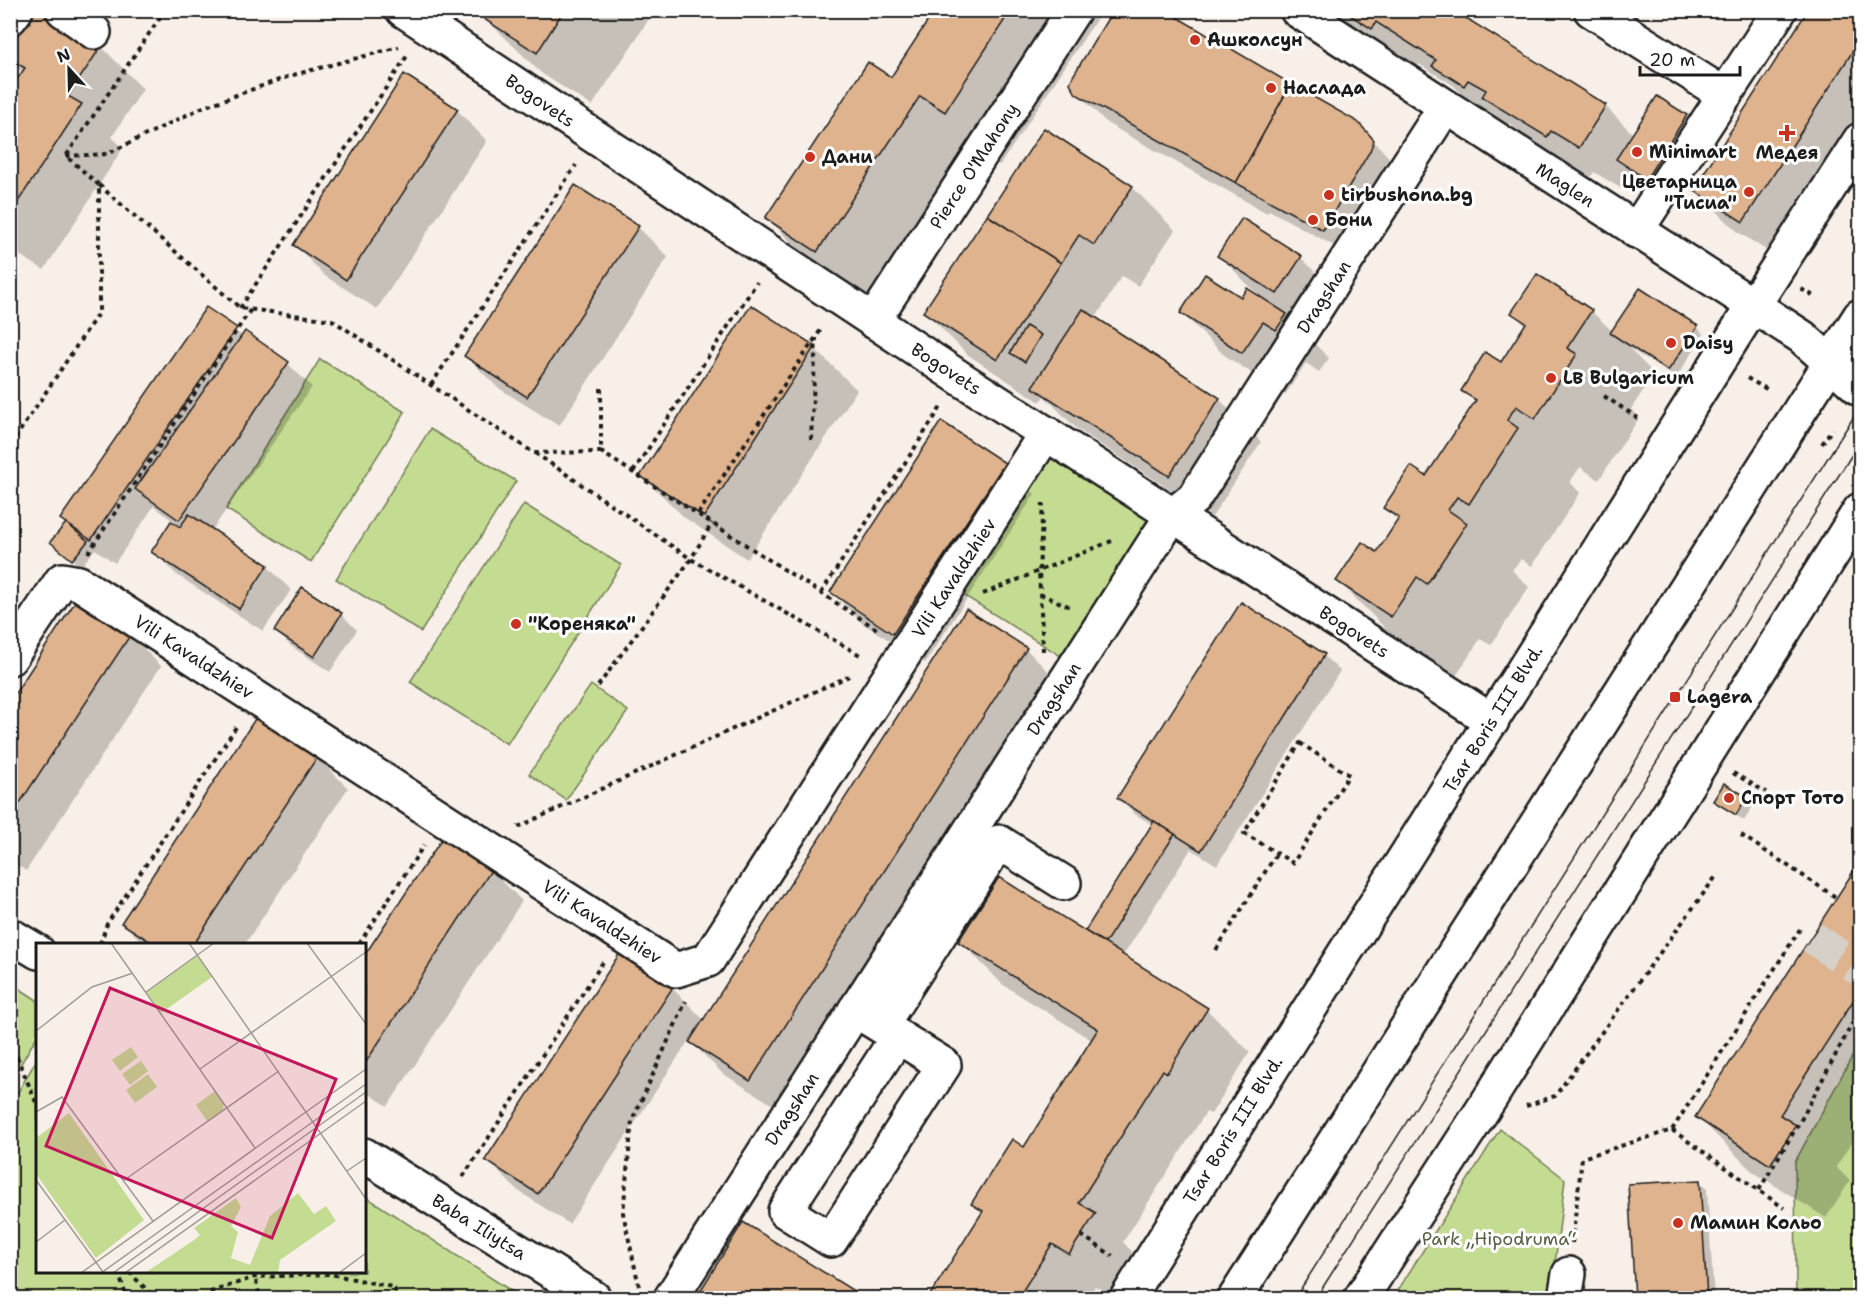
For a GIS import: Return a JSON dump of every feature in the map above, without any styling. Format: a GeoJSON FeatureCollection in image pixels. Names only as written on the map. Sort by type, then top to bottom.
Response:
{"type":"FeatureCollection","features":[{"type":"Feature","properties":{"kind":"street"},"geometry":{"type":"LineString","coordinates":[[10,18],[16,10]]}},
{"type":"Feature","properties":{"kind":"street"},"geometry":{"type":"LineString","coordinates":[[63,10],[94,32]]}},
{"type":"Feature","properties":{"kind":"street","name":"Bogovets"},"geometry":{"type":"LineString","coordinates":[[404,10],[774,257],[1492,721]]}},
{"type":"Feature","properties":{"kind":"street","name":"Pierce O'Mahony"},"geometry":{"type":"LineString","coordinates":[[873,321],[1074,10]]}},
{"type":"Feature","properties":{"kind":"street","name":"Maglen"},"geometry":{"type":"LineString","coordinates":[[1297,10],[1802,337],[1832,361],[1860,389]]}},
{"type":"Feature","properties":{"kind":"street"},"geometry":{"type":"LineString","coordinates":[[1591,10],[1725,95]]}},
{"type":"Feature","properties":{"kind":"street"},"geometry":{"type":"LineString","coordinates":[[1636,231],[1780,10]]}},
{"type":"Feature","properties":{"kind":"street","name":"Dragshan"},"geometry":{"type":"LineString","coordinates":[[671,1299],[1061,687],[1173,515],[1194,498],[1445,107]]}},
{"type":"Feature","properties":{"kind":"street","name":"Tsar Boris III Blvd."},"geometry":{"type":"LineString","coordinates":[[1127,1299],[1860,140]]}},
{"type":"Feature","properties":{"kind":"street"},"geometry":{"type":"LineString","coordinates":[[1235,1299],[1860,316]]}},
{"type":"Feature","properties":{"kind":"street","name":"Vili Kavaldzhiev"},"geometry":{"type":"LineString","coordinates":[[65,581],[79,583],[676,970],[708,960],[1046,433]]}},
{"type":"Feature","properties":{"kind":"street"},"geometry":{"type":"LineString","coordinates":[[1361,1299],[1502,1081],[1860,510]]}},
{"type":"Feature","properties":{"kind":"street"},"geometry":{"type":"LineString","coordinates":[[10,658],[65,581]]}},
{"type":"Feature","properties":{"kind":"street"},"geometry":{"type":"LineString","coordinates":[[860,1002],[891,1010],[999,842],[1064,883]]}},
{"type":"Feature","properties":{"kind":"street"},"geometry":{"type":"LineString","coordinates":[[10,935],[36,951]]}},
{"type":"Feature","properties":{"kind":"street"},"geometry":{"type":"LineString","coordinates":[[860,1002],[898,1036],[944,1065],[831,1240],[785,1210],[898,1036]]}},
{"type":"Feature","properties":{"kind":"street","name":"Baba Iliytsa"},"geometry":{"type":"LineString","coordinates":[[366,1156],[594,1299]]}},
{"type":"Feature","properties":{"kind":"path"},"geometry":{"type":"LineString","coordinates":[[66,156],[165,10]]}},
{"type":"Feature","properties":{"kind":"path"},"geometry":{"type":"LineString","coordinates":[[66,156],[107,154],[203,107],[293,75],[440,34]]}},
{"type":"Feature","properties":{"kind":"path"},"geometry":{"type":"LineString","coordinates":[[240,308],[399,67]]}},
{"type":"Feature","properties":{"kind":"path"},"geometry":{"type":"LineString","coordinates":[[66,156],[240,308],[332,320],[691,559],[876,664],[908,650]]}},
{"type":"Feature","properties":{"kind":"path"},"geometry":{"type":"LineString","coordinates":[[431,385],[578,162]]}},
{"type":"Feature","properties":{"kind":"path"},"geometry":{"type":"LineString","coordinates":[[10,446],[99,312],[99,185]]}},
{"type":"Feature","properties":{"kind":"path"},"geometry":{"type":"LineString","coordinates":[[633,472],[774,257]]}},
{"type":"Feature","properties":{"kind":"path"},"geometry":{"type":"LineString","coordinates":[[1800,289],[1814,297]]}},
{"type":"Feature","properties":{"kind":"path"},"geometry":{"type":"LineString","coordinates":[[698,514],[841,300]]}},
{"type":"Feature","properties":{"kind":"path"},"geometry":{"type":"LineString","coordinates":[[65,581],[251,309]]}},
{"type":"Feature","properties":{"kind":"path"},"geometry":{"type":"LineString","coordinates":[[811,440],[816,336]]}},
{"type":"Feature","properties":{"kind":"path"},"geometry":{"type":"LineString","coordinates":[[1744,376],[1770,391]]}},
{"type":"Feature","properties":{"kind":"path"},"geometry":{"type":"LineString","coordinates":[[821,593],[960,378]]}},
{"type":"Feature","properties":{"kind":"path"},"geometry":{"type":"LineString","coordinates":[[601,452],[602,388]]}},
{"type":"Feature","properties":{"kind":"path"},"geometry":{"type":"LineString","coordinates":[[1604,396],[1648,424]]}},
{"type":"Feature","properties":{"kind":"path"},"geometry":{"type":"LineString","coordinates":[[1826,426],[1837,433]]}},
{"type":"Feature","properties":{"kind":"path"},"geometry":{"type":"LineString","coordinates":[[534,453],[601,452],[908,650]]}},
{"type":"Feature","properties":{"kind":"path"},"geometry":{"type":"LineString","coordinates":[[1043,502],[1039,571],[1044,663],[1061,687]]}},
{"type":"Feature","properties":{"kind":"path"},"geometry":{"type":"LineString","coordinates":[[598,686],[691,559],[712,523]]}},
{"type":"Feature","properties":{"kind":"path"},"geometry":{"type":"LineString","coordinates":[[930,616],[1125,535]]}},
{"type":"Feature","properties":{"kind":"path"},"geometry":{"type":"LineString","coordinates":[[482,844],[855,674]]}},
{"type":"Feature","properties":{"kind":"path"},"geometry":{"type":"LineString","coordinates":[[101,943],[107,924],[256,697]]}},
{"type":"Feature","properties":{"kind":"path"},"geometry":{"type":"LineString","coordinates":[[1300,743],[1349,774],[1293,863],[1277,853],[1244,833],[1300,743]]}},
{"type":"Feature","properties":{"kind":"path"},"geometry":{"type":"LineString","coordinates":[[1731,772],[1766,792]]}},
{"type":"Feature","properties":{"kind":"path"},"geometry":{"type":"LineString","coordinates":[[360,943],[441,818]]}},
{"type":"Feature","properties":{"kind":"path"},"geometry":{"type":"LineString","coordinates":[[1741,835],[1837,898]]}},
{"type":"Feature","properties":{"kind":"path"},"geometry":{"type":"LineString","coordinates":[[1216,950],[1277,853]]}},
{"type":"Feature","properties":{"kind":"path"},"geometry":{"type":"LineString","coordinates":[[1516,1108],[1555,1096],[1717,875]]}},
{"type":"Feature","properties":{"kind":"path"},"geometry":{"type":"LineString","coordinates":[[1567,1286],[1582,1158],[1672,1130],[1800,929]]}},
{"type":"Feature","properties":{"kind":"path"},"geometry":{"type":"LineString","coordinates":[[444,1205],[621,934]]}},
{"type":"Feature","properties":{"kind":"path"},"geometry":{"type":"LineString","coordinates":[[639,1288],[623,1213],[632,1121],[673,1026],[708,960]]}},
{"type":"Feature","properties":{"kind":"path"},"geometry":{"type":"LineString","coordinates":[[1759,1190],[1803,1118],[1860,1009]]}},
{"type":"Feature","properties":{"kind":"path"},"geometry":{"type":"LineString","coordinates":[[10,1040],[36,1102]]}},
{"type":"Feature","properties":{"kind":"path"},"geometry":{"type":"LineString","coordinates":[[1672,1130],[1784,1208]]}},
{"type":"Feature","properties":{"kind":"path"},"geometry":{"type":"LineString","coordinates":[[1081,1235],[1119,1260]]}},
{"type":"Feature","properties":{"kind":"path"},"geometry":{"type":"LineString","coordinates":[[118,1273],[127,1299]]}},
{"type":"Feature","properties":{"kind":"path"},"geometry":{"type":"LineString","coordinates":[[130,1273],[155,1299]]}},
{"type":"Feature","properties":{"kind":"path"},"geometry":{"type":"LineString","coordinates":[[254,1274],[260,1299]]}},
{"type":"Feature","properties":{"kind":"path"},"geometry":{"type":"LineString","coordinates":[[203,1299],[208,1293],[254,1274],[330,1274],[392,1287],[403,1299]]}},
{"type":"Feature","properties":{"kind":"green space"},"geometry":{"type":"Polygon","coordinates":[[[320,359],[405,412],[311,562],[226,509],[320,359]]]}},
{"type":"Feature","properties":{"kind":"green space"},"geometry":{"type":"Polygon","coordinates":[[[430,429],[516,481],[421,632],[336,579],[430,429]]]}},
{"type":"Feature","properties":{"kind":"green space"},"geometry":{"type":"Polygon","coordinates":[[[1046,433],[1142,493],[1156,540],[1075,665],[949,586],[1046,433]]]}},
{"type":"Feature","properties":{"kind":"green space","name":"\"Кореняка\""},"geometry":{"type":"Polygon","coordinates":[[[524,504],[621,565],[507,744],[410,682],[524,504]]]}},
{"type":"Feature","properties":{"kind":"green space"},"geometry":{"type":"Polygon","coordinates":[[[591,685],[628,711],[566,800],[529,774],[591,685]]]}},
{"type":"Feature","properties":{"kind":"green space"},"geometry":{"type":"Polygon","coordinates":[[[11,983],[36,999],[36,1038],[11,1081],[11,983]]]}},
{"type":"Feature","properties":{"kind":"green space"},"geometry":{"type":"Polygon","coordinates":[[[1860,1042],[1860,1298],[1796,1298],[1795,1162],[1860,1042]]]}},
{"type":"Feature","properties":{"kind":"green space"},"geometry":{"type":"Polygon","coordinates":[[[36,1061],[36,1273],[366,1273],[366,1197],[522,1298],[11,1298],[11,1104],[36,1061]]]}},
{"type":"Feature","properties":{"kind":"green space","name":"Park „Hipodruma“"},"geometry":{"type":"Polygon","coordinates":[[[1500,1129],[1565,1179],[1551,1298],[1393,1298],[1500,1129]]]}},
{"type":"Feature","properties":{"kind":"building"},"geometry":{"type":"Polygon","coordinates":[[[29,10],[49,10],[102,45],[68,96],[82,104],[10,214],[10,89],[25,68],[10,59],[10,39],[29,10]]]}},
{"type":"Feature","properties":{"kind":"building"},"geometry":{"type":"Polygon","coordinates":[[[490,10],[564,10],[537,53],[484,19],[490,10]]]}},
{"type":"Feature","properties":{"kind":"building"},"geometry":{"type":"Polygon","coordinates":[[[935,10],[1011,10],[945,112],[920,96],[817,252],[765,218],[868,62],[891,77],[935,10]]]}},
{"type":"Feature","properties":{"kind":"building"},"geometry":{"type":"Polygon","coordinates":[[[1113,10],[1165,10],[1291,84],[1236,183],[1076,94],[1070,83],[1073,76],[1113,10]]]}},
{"type":"Feature","properties":{"kind":"building"},"geometry":{"type":"Polygon","coordinates":[[[1342,10],[1453,10],[1606,105],[1579,148],[1551,131],[1547,137],[1482,97],[1486,90],[1468,80],[1464,86],[1432,66],[1436,60],[1376,22],[1372,29],[1342,10]]]}},
{"type":"Feature","properties":{"kind":"building"},"geometry":{"type":"Polygon","coordinates":[[[1808,10],[1860,10],[1860,40],[1743,222],[1693,190],[1808,10]]]}},
{"type":"Feature","properties":{"kind":"building"},"geometry":{"type":"Polygon","coordinates":[[[404,74],[458,109],[346,280],[293,245],[404,74]]]}},
{"type":"Feature","properties":{"kind":"building"},"geometry":{"type":"Polygon","coordinates":[[[1291,84],[1358,122],[1374,140],[1370,151],[1323,230],[1236,183],[1291,84]]]}},
{"type":"Feature","properties":{"kind":"building"},"geometry":{"type":"Polygon","coordinates":[[[1657,96],[1687,115],[1646,179],[1616,159],[1657,96]]]}},
{"type":"Feature","properties":{"kind":"building"},"geometry":{"type":"Polygon","coordinates":[[[1044,128],[1133,186],[1094,245],[1079,235],[1061,263],[987,215],[1044,128]]]}},
{"type":"Feature","properties":{"kind":"building"},"geometry":{"type":"Polygon","coordinates":[[[575,185],[639,226],[527,397],[464,356],[575,185]]]}},
{"type":"Feature","properties":{"kind":"building"},"geometry":{"type":"Polygon","coordinates":[[[987,215],[1061,263],[997,360],[923,312],[987,215]]]}},
{"type":"Feature","properties":{"kind":"building"},"geometry":{"type":"Polygon","coordinates":[[[1242,218],[1302,256],[1277,294],[1217,256],[1242,218]]]}},
{"type":"Feature","properties":{"kind":"building"},"geometry":{"type":"Polygon","coordinates":[[[1205,274],[1241,297],[1247,288],[1287,314],[1276,330],[1263,322],[1242,353],[1180,313],[1205,274]]]}},
{"type":"Feature","properties":{"kind":"building"},"geometry":{"type":"Polygon","coordinates":[[[1537,274],[1592,310],[1567,348],[1577,354],[1535,419],[1516,406],[1507,420],[1518,428],[1469,504],[1457,497],[1448,510],[1467,523],[1427,584],[1417,577],[1391,617],[1336,581],[1362,542],[1377,552],[1399,518],[1383,508],[1411,466],[1426,476],[1476,400],[1461,391],[1485,352],[1501,362],[1526,323],[1511,313],[1537,274]]]}},
{"type":"Feature","properties":{"kind":"building"},"geometry":{"type":"Polygon","coordinates":[[[1640,288],[1698,326],[1668,371],[1610,333],[1640,288]]]}},
{"type":"Feature","properties":{"kind":"building"},"geometry":{"type":"Polygon","coordinates":[[[751,305],[815,346],[704,517],[640,476],[751,305]]]}},
{"type":"Feature","properties":{"kind":"building"},"geometry":{"type":"Polygon","coordinates":[[[206,307],[237,328],[91,540],[60,519],[206,307]]]}},
{"type":"Feature","properties":{"kind":"building"},"geometry":{"type":"Polygon","coordinates":[[[1083,309],[1220,398],[1169,476],[1032,387],[1083,309]]]}},
{"type":"Feature","properties":{"kind":"building"},"geometry":{"type":"Polygon","coordinates":[[[1026,326],[1041,335],[1025,362],[1010,353],[1026,326]]]}},
{"type":"Feature","properties":{"kind":"building"},"geometry":{"type":"Polygon","coordinates":[[[245,331],[289,362],[179,520],[135,489],[245,331]]]}},
{"type":"Feature","properties":{"kind":"building"},"geometry":{"type":"Polygon","coordinates":[[[941,421],[1005,463],[893,634],[830,592],[941,421]]]}},
{"type":"Feature","properties":{"kind":"building"},"geometry":{"type":"Polygon","coordinates":[[[189,514],[268,565],[239,609],[151,552],[171,521],[180,527],[189,514]]]}},
{"type":"Feature","properties":{"kind":"building"},"geometry":{"type":"Polygon","coordinates":[[[66,523],[88,541],[72,560],[50,542],[66,523]]]}},
{"type":"Feature","properties":{"kind":"building"},"geometry":{"type":"Polygon","coordinates":[[[302,587],[342,613],[314,657],[274,631],[302,587]]]}},
{"type":"Feature","properties":{"kind":"building"},"geometry":{"type":"Polygon","coordinates":[[[77,599],[131,634],[10,818],[10,701],[77,599]]]}},
{"type":"Feature","properties":{"kind":"building"},"geometry":{"type":"Polygon","coordinates":[[[1241,602],[1325,654],[1201,851],[1117,798],[1241,602]]]}},
{"type":"Feature","properties":{"kind":"building"},"geometry":{"type":"Polygon","coordinates":[[[966,609],[1027,648],[750,1081],[689,1042],[966,609]]]}},
{"type":"Feature","properties":{"kind":"building"},"geometry":{"type":"Polygon","coordinates":[[[257,716],[318,756],[195,943],[152,943],[121,923],[257,716]]]}},
{"type":"Feature","properties":{"kind":"building"},"geometry":{"type":"Polygon","coordinates":[[[1724,783],[1747,797],[1736,815],[1713,801],[1724,783]]]}},
{"type":"Feature","properties":{"kind":"building"},"geometry":{"type":"Polygon","coordinates":[[[1154,821],[1175,834],[1105,943],[1085,931],[1154,821]]]}},
{"type":"Feature","properties":{"kind":"building"},"geometry":{"type":"Polygon","coordinates":[[[443,837],[492,869],[366,1062],[366,953],[443,837]]]}},
{"type":"Feature","properties":{"kind":"building"},"geometry":{"type":"Polygon","coordinates":[[[1860,861],[1860,990],[1780,1115],[1796,1125],[1770,1165],[1695,1117],[1860,861]]]}},
{"type":"Feature","properties":{"kind":"building"},"geometry":{"type":"Polygon","coordinates":[[[999,877],[1208,1008],[1167,1073],[1163,1070],[1079,1203],[1096,1213],[1069,1254],[1052,1244],[1018,1298],[928,1298],[983,1211],[971,1204],[1012,1139],[1024,1147],[1098,1029],[958,942],[999,877]]]}},
{"type":"Feature","properties":{"kind":"building"},"geometry":{"type":"Polygon","coordinates":[[[620,953],[673,987],[538,1194],[485,1160],[620,953]]]}},
{"type":"Feature","properties":{"kind":"building"},"geometry":{"type":"Polygon","coordinates":[[[1700,1180],[1707,1298],[1635,1298],[1628,1184],[1700,1180]]]}},
{"type":"Feature","properties":{"kind":"building"},"geometry":{"type":"Polygon","coordinates":[[[743,1222],[865,1298],[708,1298],[699,1293],[743,1222]]]}},
{"type":"Feature","properties":{"kind":"tunnel"},"geometry":{"type":"LineString","coordinates":[[1812,937],[1860,970]]}},
{"type":"Feature","properties":{"kind":"tram line"},"geometry":{"type":"LineString","coordinates":[[1295,1298],[1860,407]]}},
{"type":"Feature","properties":{"kind":"tram line"},"geometry":{"type":"LineString","coordinates":[[1316,1298],[1860,442]]}},
{"type":"Feature","properties":{"kind":"place","name":"Ашколсун"},"geometry":{"type":"Point","coordinates":[1195,40]}},
{"type":"Feature","properties":{"kind":"place","name":"Наслада"},"geometry":{"type":"Point","coordinates":[1271,88]}},
{"type":"Feature","properties":{"kind":"place","name":"Медея"},"geometry":{"type":"Point","coordinates":[1787,133]}},
{"type":"Feature","properties":{"kind":"place","name":"Minimart"},"geometry":{"type":"Point","coordinates":[1637,152]}},
{"type":"Feature","properties":{"kind":"place","name":"Дани"},"geometry":{"type":"Point","coordinates":[810,157]}},
{"type":"Feature","properties":{"kind":"place","name":"Цветарница \"Тисиа\""},"geometry":{"type":"Point","coordinates":[1749,192]}},
{"type":"Feature","properties":{"kind":"place","name":"tirbushona.bg"},"geometry":{"type":"Point","coordinates":[1329,195]}},
{"type":"Feature","properties":{"kind":"place","name":"Бони"},"geometry":{"type":"Point","coordinates":[1313,220]}},
{"type":"Feature","properties":{"kind":"place","name":"Daisy"},"geometry":{"type":"Point","coordinates":[1671,343]}},
{"type":"Feature","properties":{"kind":"place","name":"LB Bulgaricum"},"geometry":{"type":"Point","coordinates":[1551,378]}},
{"type":"Feature","properties":{"kind":"place","name":"\"Кореняка\""},"geometry":{"type":"Point","coordinates":[516,624]}},
{"type":"Feature","properties":{"kind":"place","name":"Lagera"},"geometry":{"type":"Point","coordinates":[1675,697]}},
{"type":"Feature","properties":{"kind":"place","name":"Спорт Тото"},"geometry":{"type":"Point","coordinates":[1729,798]}},
{"type":"Feature","properties":{"kind":"place","name":"Мамин Кольо"},"geometry":{"type":"Point","coordinates":[1678,1223]}}]}
